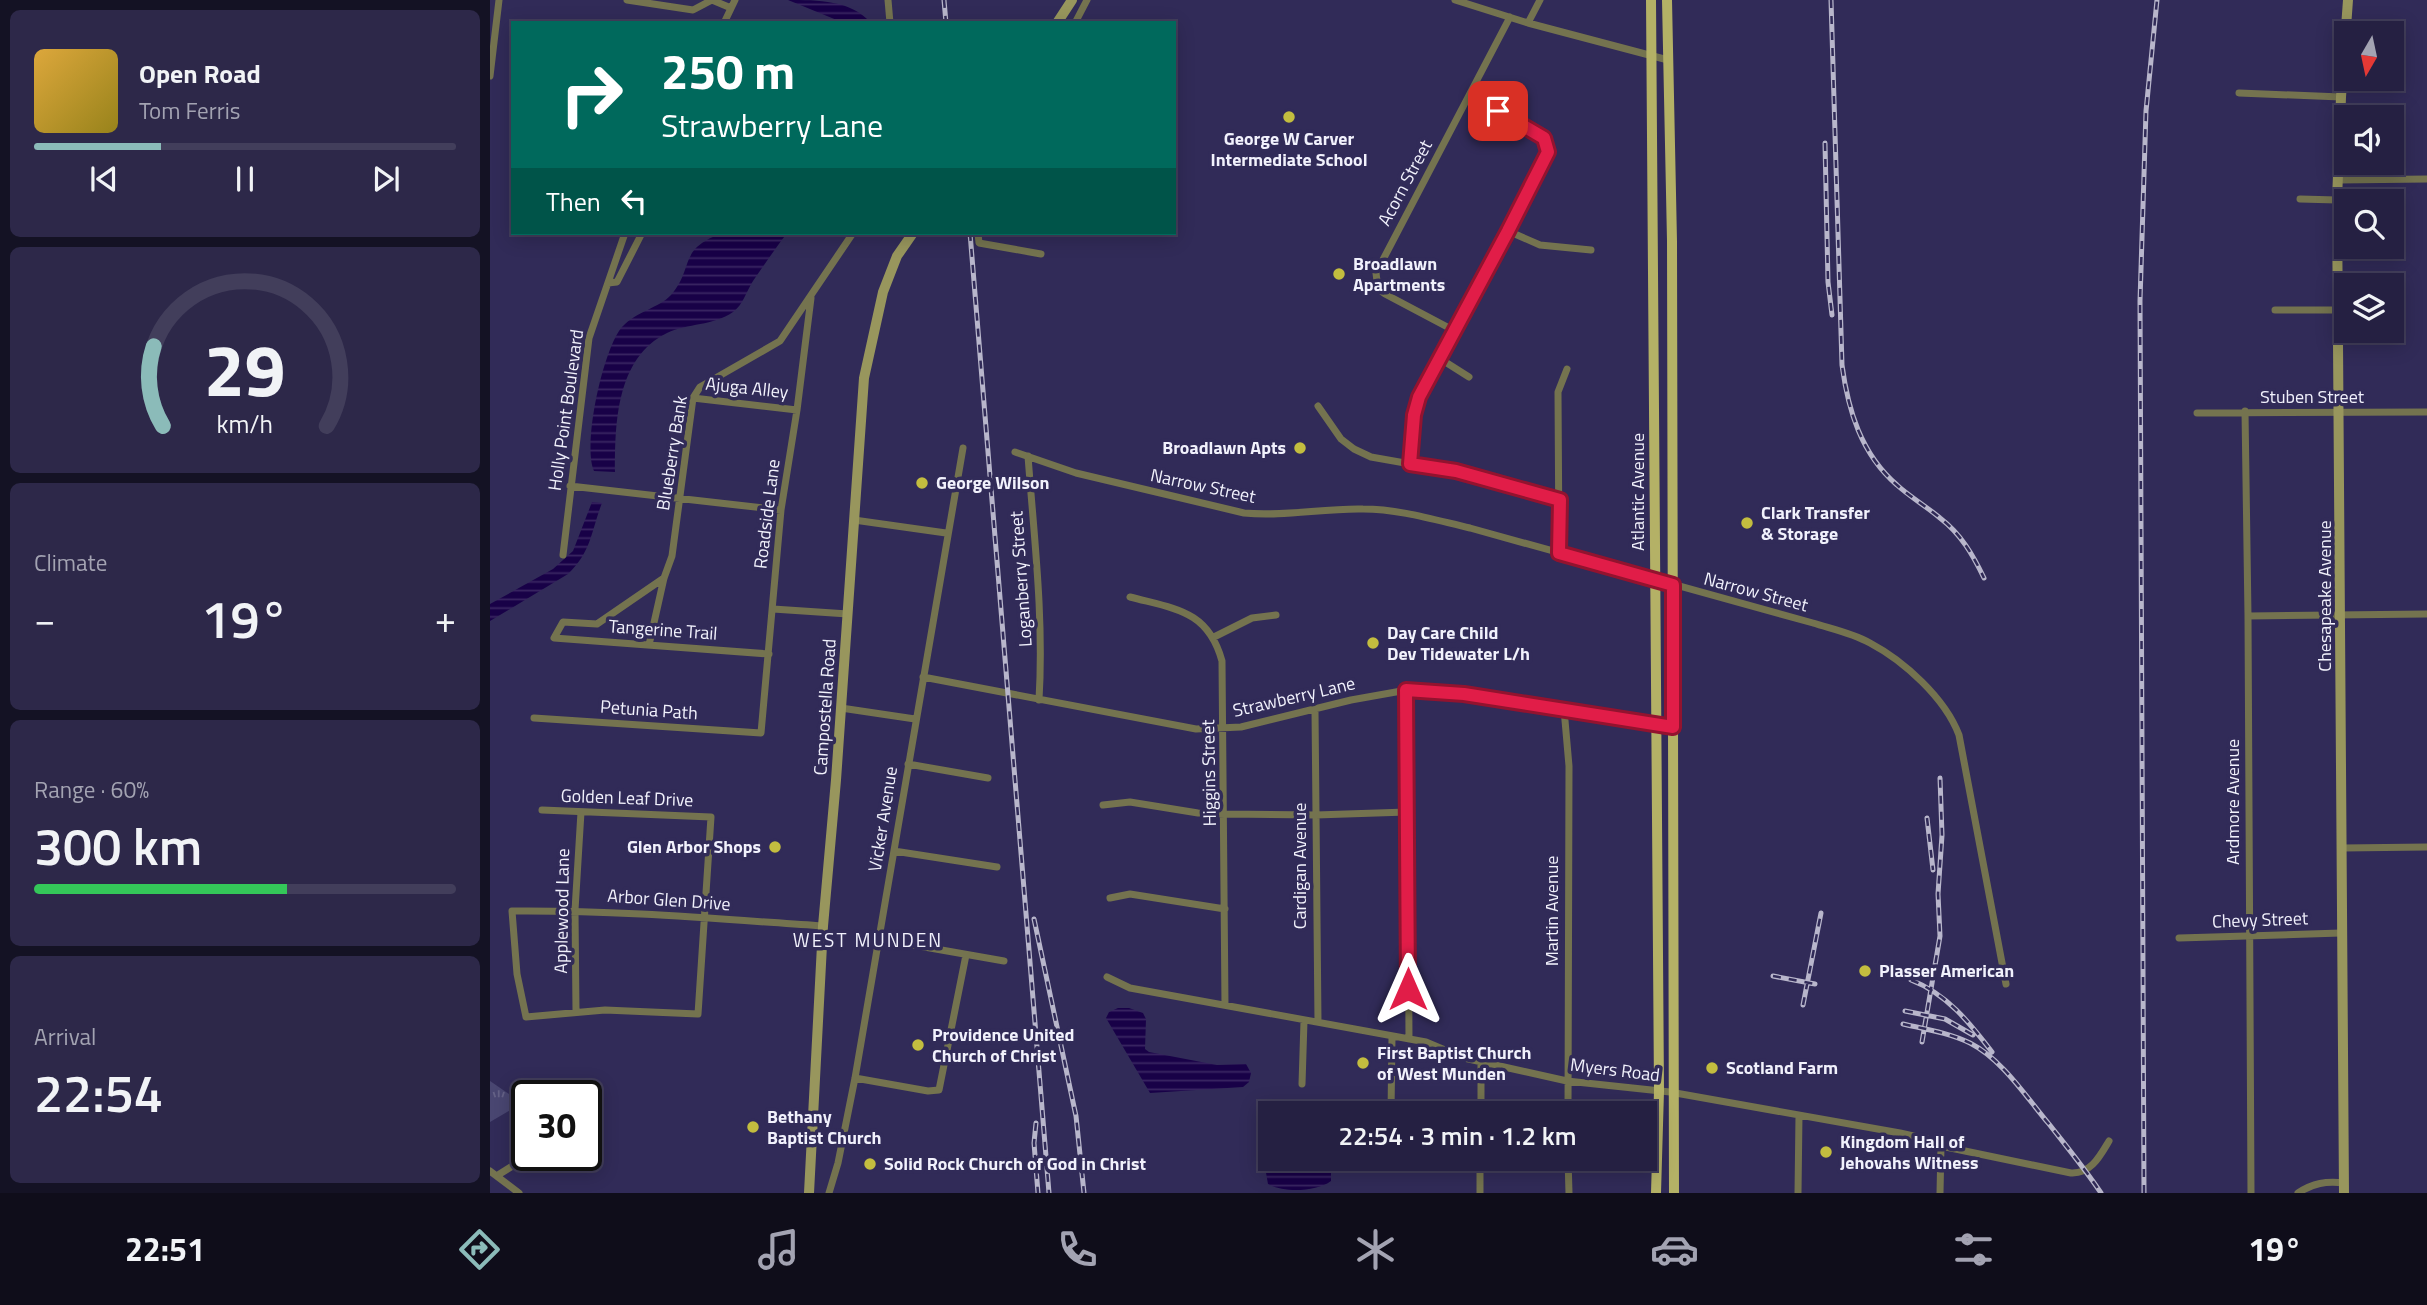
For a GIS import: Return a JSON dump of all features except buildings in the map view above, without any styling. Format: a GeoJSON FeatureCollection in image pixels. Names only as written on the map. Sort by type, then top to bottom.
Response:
{"type":"FeatureCollection","features":[{"type":"Feature","properties":{"kind":"main road","name":"Atlantic Avenue"},"geometry":{"type":"LineString","coordinates":[[1651,0],[1659,1091],[1656,1193]]}},
{"type":"Feature","properties":{"kind":"main road","name":"Atlantic Avenue"},"geometry":{"type":"LineString","coordinates":[[1667,0],[1672,254],[1674,1193]]}},
{"type":"Feature","properties":{"kind":"street"},"geometry":{"type":"LineString","coordinates":[[490,76],[499,0]]}},
{"type":"Feature","properties":{"kind":"street"},"geometry":{"type":"LineString","coordinates":[[627,0],[693,10],[712,0],[731,8]]}},
{"type":"Feature","properties":{"kind":"street"},"geometry":{"type":"LineString","coordinates":[[725,21],[735,0]]}},
{"type":"Feature","properties":{"kind":"street"},"geometry":{"type":"LineString","coordinates":[[888,0],[890,21]]}},
{"type":"Feature","properties":{"kind":"street"},"geometry":{"type":"LineString","coordinates":[[1058,21],[1072,0]]}},
{"type":"Feature","properties":{"kind":"street"},"geometry":{"type":"LineString","coordinates":[[1076,21],[1087,0]]}},
{"type":"Feature","properties":{"kind":"street"},"geometry":{"type":"LineString","coordinates":[[1455,0],[1510,18],[1668,60]]}},
{"type":"Feature","properties":{"kind":"street"},"geometry":{"type":"LineString","coordinates":[[1528,23],[1540,0]]}},
{"type":"Feature","properties":{"kind":"street","name":"Chesapeake Avenue"},"geometry":{"type":"LineString","coordinates":[[2338,189],[2348,0]]}},
{"type":"Feature","properties":{"kind":"street","name":"Acorn Street"},"geometry":{"type":"LineString","coordinates":[[1453,330],[1385,294],[1378,289],[1375,281],[1381,262],[1510,18]]}},
{"type":"Feature","properties":{"kind":"street"},"geometry":{"type":"LineString","coordinates":[[2239,93],[2341,97]]}},
{"type":"Feature","properties":{"kind":"street"},"geometry":{"type":"LineString","coordinates":[[1410,464],[1414,415],[1419,397],[1545,161],[1548,146],[1544,138],[1534,131],[1470,96]]}},
{"type":"Feature","properties":{"kind":"street"},"geometry":{"type":"LineString","coordinates":[[2338,180],[2427,179]]}},
{"type":"Feature","properties":{"kind":"street"},"geometry":{"type":"LineString","coordinates":[[2300,199],[2334,200]]}},
{"type":"Feature","properties":{"kind":"street"},"geometry":{"type":"LineString","coordinates":[[1508,231],[1540,245],[1591,250]]}},
{"type":"Feature","properties":{"kind":"street","name":"Holly Point Boulevard"},"geometry":{"type":"LineString","coordinates":[[563,555],[589,338],[624,235]]}},
{"type":"Feature","properties":{"kind":"street"},"geometry":{"type":"LineString","coordinates":[[608,283],[617,282],[641,235]]}},
{"type":"Feature","properties":{"kind":"street","name":"Blueberry Bank"},"geometry":{"type":"LineString","coordinates":[[649,645],[672,555],[693,398],[700,387],[780,341],[811,299],[852,235]]}},
{"type":"Feature","properties":{"kind":"street","name":"Campostella Road"},"geometry":{"type":"LineString","coordinates":[[808,1193],[823,926],[862,399],[869,351],[883,292],[897,256],[912,235]]}},
{"type":"Feature","properties":{"kind":"street"},"geometry":{"type":"LineString","coordinates":[[978,235],[979,243],[1041,254]]}},
{"type":"Feature","properties":{"kind":"street","name":"Roadside Lane"},"geometry":{"type":"LineString","coordinates":[[761,733],[781,510],[811,299]]}},
{"type":"Feature","properties":{"kind":"street"},"geometry":{"type":"LineString","coordinates":[[2275,310],[2334,310]]}},
{"type":"Feature","properties":{"kind":"street","name":"Chesapeake Avenue"},"geometry":{"type":"LineString","coordinates":[[2339,343],[2344,1188]]}},
{"type":"Feature","properties":{"kind":"street"},"geometry":{"type":"LineString","coordinates":[[1439,358],[1469,377]]}},
{"type":"Feature","properties":{"kind":"street"},"geometry":{"type":"LineString","coordinates":[[1559,553],[1558,392],[1567,369]]}},
{"type":"Feature","properties":{"kind":"street","name":"Ajuga Alley"},"geometry":{"type":"LineString","coordinates":[[693,398],[797,410]]}},
{"type":"Feature","properties":{"kind":"street"},"geometry":{"type":"LineString","coordinates":[[1318,406],[1341,439],[1371,457],[1456,471],[1560,500]]}},
{"type":"Feature","properties":{"kind":"street","name":"Stuben Street"},"geometry":{"type":"LineString","coordinates":[[2197,412],[2427,412]]}},
{"type":"Feature","properties":{"kind":"street","name":"Ardmore Avenue"},"geometry":{"type":"LineString","coordinates":[[2245,412],[2251,1193]]}},
{"type":"Feature","properties":{"kind":"street","name":"Vicker Avenue"},"geometry":{"type":"LineString","coordinates":[[829,1193],[838,1163],[855,1078],[962,448]]}},
{"type":"Feature","properties":{"kind":"street","name":"Narrow Street"},"geometry":{"type":"LineString","coordinates":[[1015,452],[1076,473],[1244,513],[1263,515],[1367,509],[1401,513],[1470,528],[1847,633],[1868,642],[1888,654],[1933,692],[1947,710],[1959,735],[2006,984]]}},
{"type":"Feature","properties":{"kind":"street","name":"Loganberry Street"},"geometry":{"type":"LineString","coordinates":[[1028,456],[1041,634],[1039,700]]}},
{"type":"Feature","properties":{"kind":"street"},"geometry":{"type":"LineString","coordinates":[[570,486],[781,510]]}},
{"type":"Feature","properties":{"kind":"street"},"geometry":{"type":"LineString","coordinates":[[854,520],[946,533]]}},
{"type":"Feature","properties":{"kind":"street","name":"Tangerine Trail"},"geometry":{"type":"LineString","coordinates":[[664,578],[597,624],[564,622],[554,638],[769,654]]}},
{"type":"Feature","properties":{"kind":"street"},"geometry":{"type":"LineString","coordinates":[[1130,597],[1188,614],[1214,636],[1252,618],[1276,615]]}},
{"type":"Feature","properties":{"kind":"street"},"geometry":{"type":"LineString","coordinates":[[773,609],[848,614]]}},
{"type":"Feature","properties":{"kind":"street"},"geometry":{"type":"LineString","coordinates":[[2248,616],[2427,614]]}},
{"type":"Feature","properties":{"kind":"street","name":"Higgins Street"},"geometry":{"type":"LineString","coordinates":[[1214,636],[1224,674],[1225,1005]]}},
{"type":"Feature","properties":{"kind":"street","name":"Strawberry Lane"},"geometry":{"type":"LineString","coordinates":[[923,677],[1196,729],[1224,729],[1406,690],[1448,691],[1673,727]]}},
{"type":"Feature","properties":{"kind":"street"},"geometry":{"type":"LineString","coordinates":[[1406,690],[1409,1039]]}},
{"type":"Feature","properties":{"kind":"street"},"geometry":{"type":"LineString","coordinates":[[841,708],[915,719]]}},
{"type":"Feature","properties":{"kind":"street","name":"Martin Avenue"},"geometry":{"type":"LineString","coordinates":[[1564,709],[1569,766],[1567,1101]]}},
{"type":"Feature","properties":{"kind":"street","name":"Cardigan Avenue"},"geometry":{"type":"LineString","coordinates":[[1315,710],[1318,1022]]}},
{"type":"Feature","properties":{"kind":"street","name":"Petunia Path"},"geometry":{"type":"LineString","coordinates":[[534,718],[761,733]]}},
{"type":"Feature","properties":{"kind":"street"},"geometry":{"type":"LineString","coordinates":[[908,764],[988,778]]}},
{"type":"Feature","properties":{"kind":"street"},"geometry":{"type":"LineString","coordinates":[[1103,805],[1130,803],[1198,813],[1225,814],[1407,813]]}},
{"type":"Feature","properties":{"kind":"street","name":"Golden Leaf Drive"},"geometry":{"type":"LineString","coordinates":[[542,810],[711,817],[705,919]]}},
{"type":"Feature","properties":{"kind":"street","name":"Applewood Lane"},"geometry":{"type":"LineString","coordinates":[[576,1011],[575,910],[582,812]]}},
{"type":"Feature","properties":{"kind":"street"},"geometry":{"type":"LineString","coordinates":[[2343,848],[2427,847]]}},
{"type":"Feature","properties":{"kind":"street"},"geometry":{"type":"LineString","coordinates":[[894,851],[997,867]]}},
{"type":"Feature","properties":{"kind":"street"},"geometry":{"type":"LineString","coordinates":[[1110,898],[1130,894],[1225,909]]}},
{"type":"Feature","properties":{"kind":"street","name":"Arbor Glen Drive"},"geometry":{"type":"LineString","coordinates":[[576,1011],[526,1017],[515,963],[512,911],[575,910],[823,926]]}},
{"type":"Feature","properties":{"kind":"street"},"geometry":{"type":"LineString","coordinates":[[576,1011],[698,1014],[705,919]]}},
{"type":"Feature","properties":{"kind":"street","name":"Chevy Street"},"geometry":{"type":"LineString","coordinates":[[2179,938],[2341,933]]}},
{"type":"Feature","properties":{"kind":"street"},"geometry":{"type":"LineString","coordinates":[[878,939],[1004,961]]}},
{"type":"Feature","properties":{"kind":"street"},"geometry":{"type":"LineString","coordinates":[[855,1078],[928,1091],[939,1090],[967,955]]}},
{"type":"Feature","properties":{"kind":"street","name":"Myers Road"},"geometry":{"type":"LineString","coordinates":[[1107,977],[1130,988],[1426,1042],[1455,1055],[1567,1081],[1674,1093],[1900,1133],[1927,1139],[1941,1146],[2079,1173],[2100,1156],[2109,1141]]}},
{"type":"Feature","properties":{"kind":"street"},"geometry":{"type":"LineString","coordinates":[[1302,1084],[1304,1021]]}},
{"type":"Feature","properties":{"kind":"street"},"geometry":{"type":"LineString","coordinates":[[1391,1101],[1392,1037]]}},
{"type":"Feature","properties":{"kind":"street"},"geometry":{"type":"LineString","coordinates":[[1481,1062],[1481,1101]]}},
{"type":"Feature","properties":{"kind":"street"},"geometry":{"type":"LineString","coordinates":[[1798,1193],[1799,1115]]}},
{"type":"Feature","properties":{"kind":"street"},"geometry":{"type":"LineString","coordinates":[[1940,1193],[1941,1146]]}},
{"type":"Feature","properties":{"kind":"street"},"geometry":{"type":"LineString","coordinates":[[498,1175],[511,1167]]}},
{"type":"Feature","properties":{"kind":"street"},"geometry":{"type":"LineString","coordinates":[[490,1171],[519,1193]]}},
{"type":"Feature","properties":{"kind":"street"},"geometry":{"type":"LineString","coordinates":[[1480,1171],[1480,1193]]}},
{"type":"Feature","properties":{"kind":"street"},"geometry":{"type":"LineString","coordinates":[[1568,1171],[1569,1193]]}},
{"type":"Feature","properties":{"kind":"street"},"geometry":{"type":"LineString","coordinates":[[2298,1193],[2308,1186],[2322,1182],[2344,1188]]}},
{"type":"Feature","properties":{"kind":"green space"},"geometry":{"type":"Polygon","coordinates":[[[490,1081],[511,1095],[511,1110],[490,1122],[490,1081]]]}},
{"type":"Feature","properties":{"kind":"shaded area"},"geometry":{"type":"Polygon","coordinates":[[[788,0],[833,3],[854,10],[869,21],[839,21],[788,0]]]}},
{"type":"Feature","properties":{"kind":"shaded area"},"geometry":{"type":"Polygon","coordinates":[[[718,235],[786,235],[733,312],[717,320],[667,333],[650,344],[637,359],[628,375],[618,414],[615,472],[594,471],[591,441],[596,398],[615,338],[628,322],[671,295],[693,252],[718,235]]]}},
{"type":"Feature","properties":{"kind":"shaded area"},"geometry":{"type":"Polygon","coordinates":[[[592,502],[602,503],[590,540],[576,565],[568,574],[490,621],[490,604],[553,569],[573,551],[592,502]]]}},
{"type":"Feature","properties":{"kind":"shaded area"},"geometry":{"type":"Polygon","coordinates":[[[1118,1008],[1129,1008],[1143,1013],[1146,1019],[1145,1049],[1149,1052],[1217,1065],[1246,1064],[1251,1073],[1249,1082],[1243,1087],[1150,1093],[1106,1018],[1109,1012],[1118,1008]]]}},
{"type":"Feature","properties":{"kind":"shaded area"},"geometry":{"type":"Polygon","coordinates":[[[1266,1171],[1331,1171],[1331,1181],[1317,1187],[1282,1189],[1268,1184],[1266,1171]]]}},
{"type":"Feature","properties":{"kind":"railway"},"geometry":{"type":"LineString","coordinates":[[944,0],[946,21]]}},
{"type":"Feature","properties":{"kind":"railway"},"geometry":{"type":"LineString","coordinates":[[1831,0],[1842,365],[1848,398],[1858,430],[1874,460],[1907,494],[1954,531],[1971,553],[1984,578]]}},
{"type":"Feature","properties":{"kind":"railway"},"geometry":{"type":"LineString","coordinates":[[2144,1193],[2140,301],[2146,111],[2157,0]]}},
{"type":"Feature","properties":{"kind":"railway"},"geometry":{"type":"LineString","coordinates":[[1825,143],[1828,282],[1832,315]]}},
{"type":"Feature","properties":{"kind":"railway"},"geometry":{"type":"LineString","coordinates":[[970,235],[1049,1193]]}},
{"type":"Feature","properties":{"kind":"railway"},"geometry":{"type":"LineString","coordinates":[[1922,1042],[1940,936],[1940,778]]}},
{"type":"Feature","properties":{"kind":"railway"},"geometry":{"type":"LineString","coordinates":[[1927,818],[1933,870]]}},
{"type":"Feature","properties":{"kind":"railway"},"geometry":{"type":"LineString","coordinates":[[1803,1005],[1821,913]]}},
{"type":"Feature","properties":{"kind":"railway"},"geometry":{"type":"LineString","coordinates":[[1034,919],[1076,1116],[1084,1193]]}},
{"type":"Feature","properties":{"kind":"railway"},"geometry":{"type":"LineString","coordinates":[[1773,976],[1815,984]]}},
{"type":"Feature","properties":{"kind":"railway"},"geometry":{"type":"LineString","coordinates":[[1911,980],[1946,1001],[1966,1020],[1992,1052]]}},
{"type":"Feature","properties":{"kind":"railway"},"geometry":{"type":"LineString","coordinates":[[1905,1011],[1945,1019],[1973,1035]]}},
{"type":"Feature","properties":{"kind":"railway"},"geometry":{"type":"LineString","coordinates":[[1903,1024],[1970,1043],[1993,1059],[2023,1091],[2101,1193]]}},
{"type":"Feature","properties":{"kind":"railway"},"geometry":{"type":"LineString","coordinates":[[1036,1123],[1034,1143],[1038,1193]]}},
{"type":"Feature","properties":{"kind":"place","name":"George W Carver Intermediate School"},"geometry":{"type":"Point","coordinates":[1289,117]}},
{"type":"Feature","properties":{"kind":"place","name":"Broadlawn Apartments"},"geometry":{"type":"Point","coordinates":[1339,274]}},
{"type":"Feature","properties":{"kind":"place","name":"Broadlawn Apts"},"geometry":{"type":"Point","coordinates":[1300,448]}},
{"type":"Feature","properties":{"kind":"place","name":"George Wilson"},"geometry":{"type":"Point","coordinates":[922,483]}},
{"type":"Feature","properties":{"kind":"place","name":"Clark Transfer & Storage"},"geometry":{"type":"Point","coordinates":[1747,523]}},
{"type":"Feature","properties":{"kind":"place","name":"Day Care Child Dev Tidewater L/h"},"geometry":{"type":"Point","coordinates":[1373,643]}},
{"type":"Feature","properties":{"kind":"place","name":"Glen Arbor Shops"},"geometry":{"type":"Point","coordinates":[775,847]}},
{"type":"Feature","properties":{"kind":"place","name":"Plasser American"},"geometry":{"type":"Point","coordinates":[1865,971]}},
{"type":"Feature","properties":{"kind":"place","name":"Providence United Church of Christ"},"geometry":{"type":"Point","coordinates":[918,1045]}},
{"type":"Feature","properties":{"kind":"place","name":"First Baptist Church of West Munden"},"geometry":{"type":"Point","coordinates":[1363,1063]}},
{"type":"Feature","properties":{"kind":"place","name":"Scotland Farm"},"geometry":{"type":"Point","coordinates":[1712,1068]}},
{"type":"Feature","properties":{"kind":"place","name":"Bethany Baptist Church"},"geometry":{"type":"Point","coordinates":[753,1127]}},
{"type":"Feature","properties":{"kind":"place","name":"Kingdom Hall of Jehovahs Witness"},"geometry":{"type":"Point","coordinates":[1826,1152]}},
{"type":"Feature","properties":{"kind":"place","name":"Solid Rock Church of God in Christ"},"geometry":{"type":"Point","coordinates":[870,1164]}},
{"type":"Feature","properties":{"kind":"district","name":"WEST MUNDEN"},"geometry":{"type":"Point","coordinates":[868,940]}},
{"type":"Feature","properties":{"kind":"route"},"geometry":{"type":"LineString","coordinates":[[1408,989],[1406,690],[1464,694],[1673,727],[1673,585],[1559,553],[1560,500],[1456,471],[1410,464],[1414,415],[1419,397],[1548,152],[1544,138],[1498,111]]}}]}
